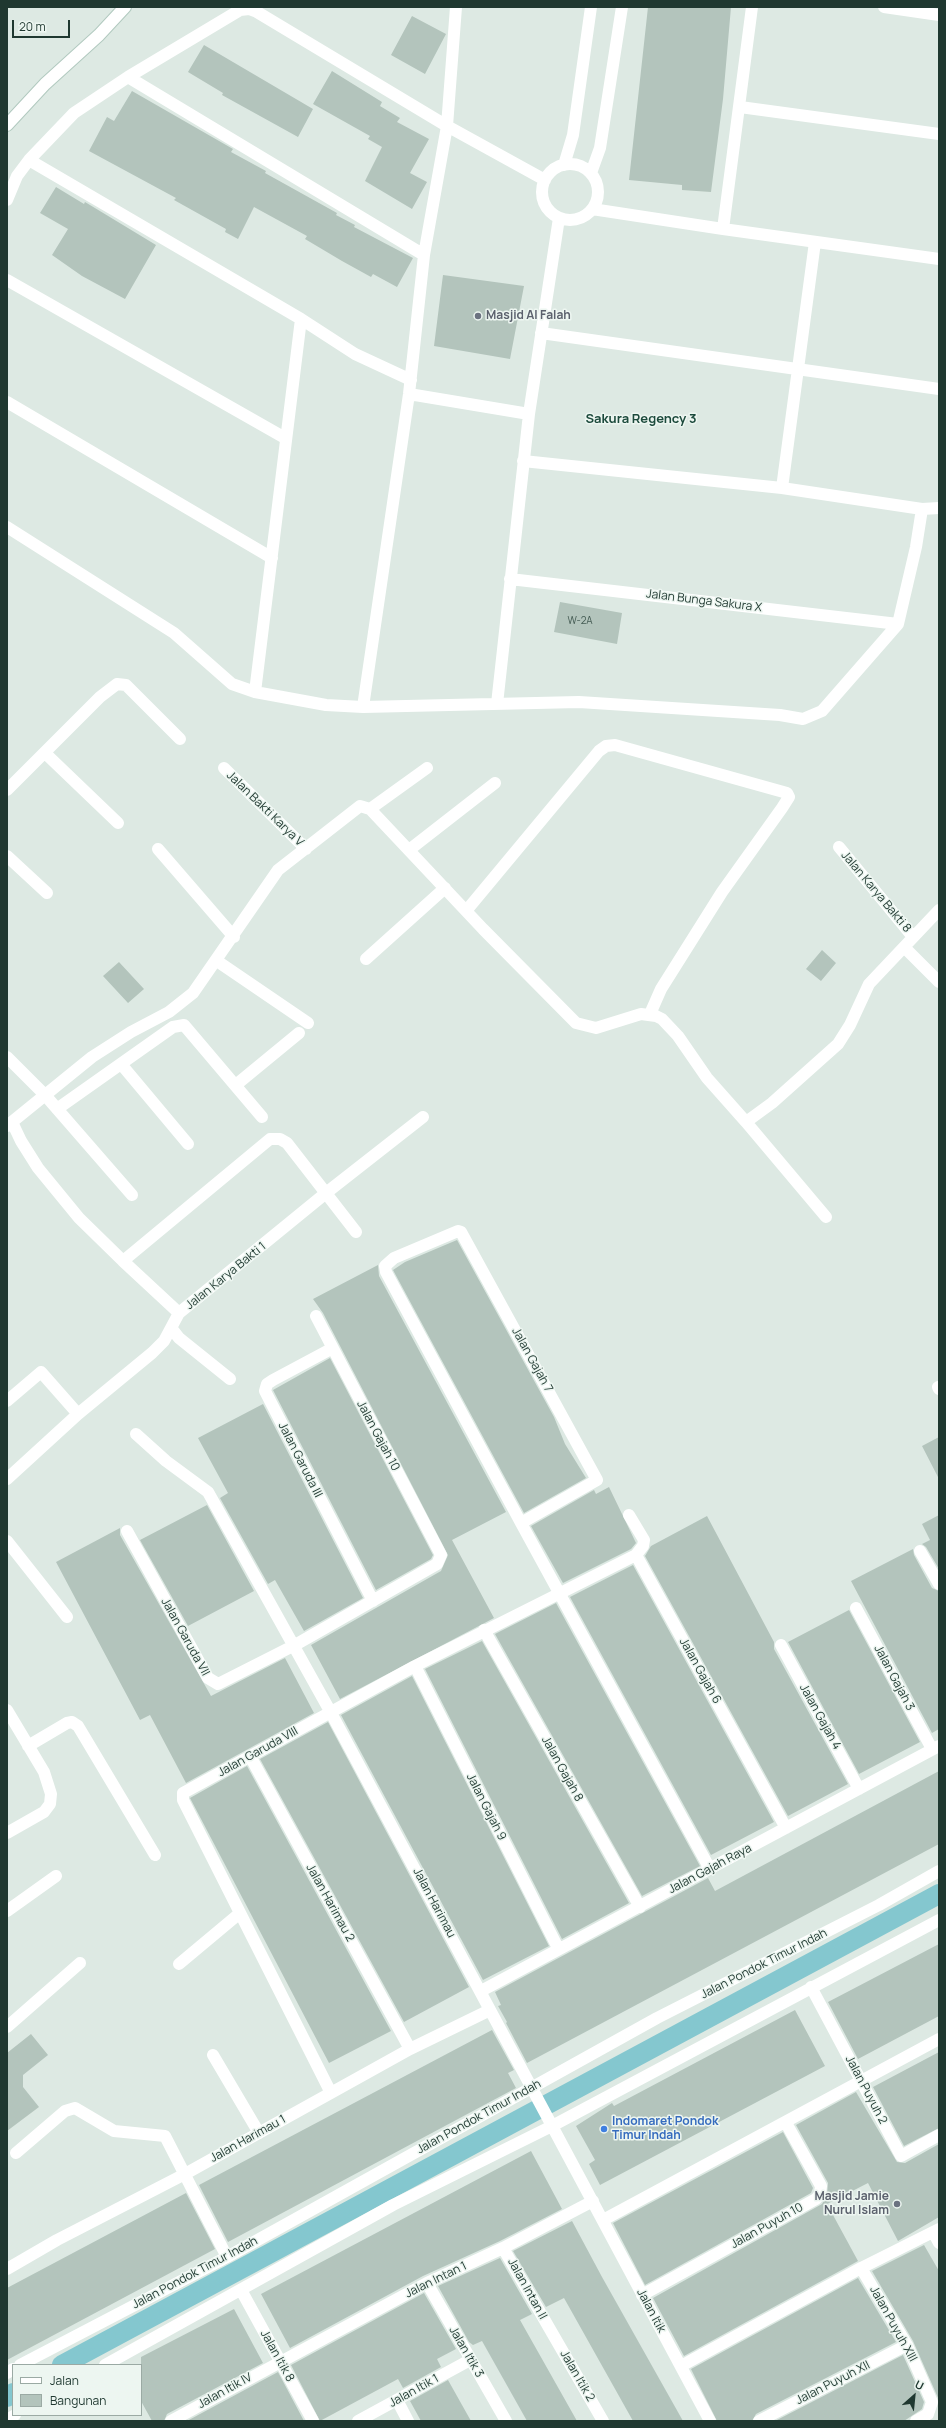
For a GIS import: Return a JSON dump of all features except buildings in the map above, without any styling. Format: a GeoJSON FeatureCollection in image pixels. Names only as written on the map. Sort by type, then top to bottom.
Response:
{"type":"FeatureCollection","features":[{"type":"Feature","properties":{"kind":"street"},"geometry":{"type":"LineString","coordinates":[[7,125],[45,84],[99,35],[125,7]]}},
{"type":"Feature","properties":{"kind":"street"},"geometry":{"type":"LineString","coordinates":[[362,707],[410,394],[424,255],[447,126],[456,7]]}},
{"type":"Feature","properties":{"kind":"street"},"geometry":{"type":"LineString","coordinates":[[564,165],[573,135],[591,7]]}},
{"type":"Feature","properties":{"kind":"street"},"geometry":{"type":"LineString","coordinates":[[591,173],[600,148],[622,7]]}},
{"type":"Feature","properties":{"kind":"street"},"geometry":{"type":"LineString","coordinates":[[724,229],[752,7]]}},
{"type":"Feature","properties":{"kind":"street"},"geometry":{"type":"LineString","coordinates":[[884,7],[939,15]]}},
{"type":"Feature","properties":{"kind":"street"},"geometry":{"type":"LineString","coordinates":[[7,200],[17,176],[29,160],[74,113],[128,77],[240,10],[249,9],[257,12],[447,126],[545,180]]}},
{"type":"Feature","properties":{"kind":"street"},"geometry":{"type":"LineString","coordinates":[[128,77],[424,255]]}},
{"type":"Feature","properties":{"kind":"street"},"geometry":{"type":"LineString","coordinates":[[740,107],[939,134]]}},
{"type":"Feature","properties":{"kind":"street"},"geometry":{"type":"LineString","coordinates":[[29,160],[301,319],[355,354],[411,380]]}},
{"type":"Feature","properties":{"kind":"street"},"geometry":{"type":"LineString","coordinates":[[572,164],[582,167],[591,173],[597,182],[598,193],[592,209],[580,219],[569,220],[558,218],[550,211],[544,202],[542,191],[545,180],[551,171],[564,165],[572,164]]}},
{"type":"Feature","properties":{"kind":"street"},"geometry":{"type":"LineString","coordinates":[[592,209],[939,259]]}},
{"type":"Feature","properties":{"kind":"street"},"geometry":{"type":"LineString","coordinates":[[497,704],[523,461],[558,218]]}},
{"type":"Feature","properties":{"kind":"street"},"geometry":{"type":"LineString","coordinates":[[782,488],[815,242]]}},
{"type":"Feature","properties":{"kind":"street"},"geometry":{"type":"LineString","coordinates":[[7,280],[285,438]]}},
{"type":"Feature","properties":{"kind":"street"},"geometry":{"type":"LineString","coordinates":[[255,692],[285,438],[301,319]]}},
{"type":"Feature","properties":{"kind":"street"},"geometry":{"type":"LineString","coordinates":[[541,333],[939,389]]}},
{"type":"Feature","properties":{"kind":"street"},"geometry":{"type":"LineString","coordinates":[[410,394],[529,414]]}},
{"type":"Feature","properties":{"kind":"street"},"geometry":{"type":"LineString","coordinates":[[7,402],[272,558]]}},
{"type":"Feature","properties":{"kind":"street"},"geometry":{"type":"LineString","coordinates":[[523,461],[782,488],[922,509],[939,508]]}},
{"type":"Feature","properties":{"kind":"street"},"geometry":{"type":"LineString","coordinates":[[7,527],[174,633],[232,684],[255,692],[326,705],[362,707],[579,702],[780,715],[803,719],[822,711],[898,624],[916,547],[922,509]]}},
{"type":"Feature","properties":{"kind":"street","name":"Jalan Bunga Sakura X"},"geometry":{"type":"LineString","coordinates":[[510,579],[898,624]]}},
{"type":"Feature","properties":{"kind":"street"},"geometry":{"type":"LineString","coordinates":[[7,790],[100,697],[119,683],[126,685],[180,739]]}},
{"type":"Feature","properties":{"kind":"street"},"geometry":{"type":"LineString","coordinates":[[466,911],[599,751],[606,746],[615,745],[783,791],[789,797],[722,892],[658,993],[650,1014]]}},
{"type":"Feature","properties":{"kind":"street"},"geometry":{"type":"LineString","coordinates":[[45,753],[118,823]]}},
{"type":"Feature","properties":{"kind":"street","name":"Jalan Bakti Karya V"},"geometry":{"type":"LineString","coordinates":[[224,768],[306,849]]}},
{"type":"Feature","properties":{"kind":"street"},"geometry":{"type":"LineString","coordinates":[[370,809],[427,768]]}},
{"type":"Feature","properties":{"kind":"street"},"geometry":{"type":"LineString","coordinates":[[409,850],[495,783]]}},
{"type":"Feature","properties":{"kind":"street"},"geometry":{"type":"LineString","coordinates":[[179,1313],[79,1218],[38,1168],[10,1124],[92,1058],[181,1003],[193,993],[234,937],[278,870],[357,807],[364,806],[370,809],[466,911],[576,1023],[596,1028],[630,1016],[650,1014],[662,1019],[678,1036],[707,1078],[826,1217]]}},
{"type":"Feature","properties":{"kind":"street","name":"Jalan Karya Bakti 8"},"geometry":{"type":"LineString","coordinates":[[839,847],[913,937]]}},
{"type":"Feature","properties":{"kind":"street"},"geometry":{"type":"LineString","coordinates":[[158,849],[234,937]]}},
{"type":"Feature","properties":{"kind":"street"},"geometry":{"type":"LineString","coordinates":[[7,856],[47,893]]}},
{"type":"Feature","properties":{"kind":"street"},"geometry":{"type":"LineString","coordinates":[[366,959],[445,888]]}},
{"type":"Feature","properties":{"kind":"street"},"geometry":{"type":"LineString","coordinates":[[746,1122],[772,1103],[838,1044],[854,1019],[868,984],[939,910]]}},
{"type":"Feature","properties":{"kind":"street"},"geometry":{"type":"LineString","coordinates":[[904,947],[939,982]]}},
{"type":"Feature","properties":{"kind":"street"},"geometry":{"type":"LineString","coordinates":[[217,961],[308,1023]]}},
{"type":"Feature","properties":{"kind":"street"},"geometry":{"type":"LineString","coordinates":[[57,1109],[173,1027],[184,1024],[237,1084],[262,1116]]}},
{"type":"Feature","properties":{"kind":"street"},"geometry":{"type":"LineString","coordinates":[[237,1084],[298,1033]]}},
{"type":"Feature","properties":{"kind":"street"},"geometry":{"type":"LineString","coordinates":[[7,1057],[45,1095],[132,1195]]}},
{"type":"Feature","properties":{"kind":"street"},"geometry":{"type":"LineString","coordinates":[[121,1064],[188,1144]]}},
{"type":"Feature","properties":{"kind":"street","name":"Jalan Karya Bakti 1"},"geometry":{"type":"LineString","coordinates":[[7,1479],[78,1414],[152,1354],[164,1341],[172,1329],[179,1313],[326,1193],[423,1117]]}},
{"type":"Feature","properties":{"kind":"street"},"geometry":{"type":"LineString","coordinates":[[123,1261],[270,1139],[280,1139],[287,1143],[356,1232]]}},
{"type":"Feature","properties":{"kind":"street","name":"Jalan Gajah 7"},"geometry":{"type":"LineString","coordinates":[[458,1231],[461,1232],[466,1240],[597,1480],[521,1523],[385,1269],[385,1266],[394,1258],[458,1231]]}},
{"type":"Feature","properties":{"kind":"street","name":"Jalan Gajah 10"},"geometry":{"type":"LineString","coordinates":[[316,1316],[331,1349],[441,1555],[437,1564],[373,1601]]}},
{"type":"Feature","properties":{"kind":"street"},"geometry":{"type":"LineString","coordinates":[[172,1329],[179,1338],[230,1379]]}},
{"type":"Feature","properties":{"kind":"street","name":"Jalan Garuda III"},"geometry":{"type":"LineString","coordinates":[[331,1349],[273,1380],[267,1384],[265,1391],[373,1601]]}},
{"type":"Feature","properties":{"kind":"street"},"geometry":{"type":"LineString","coordinates":[[7,1401],[41,1372],[78,1414]]}},
{"type":"Feature","properties":{"kind":"street","name":"Jalan Harimau"},"geometry":{"type":"LineString","coordinates":[[136,1434],[166,1461],[208,1492],[295,1645],[550,2122]]}},
{"type":"Feature","properties":{"kind":"street"},"geometry":{"type":"LineString","coordinates":[[629,1516],[644,1540],[643,1546],[636,1555]]}},
{"type":"Feature","properties":{"kind":"street"},"geometry":{"type":"LineString","coordinates":[[521,1523],[561,1593],[710,1868]]}},
{"type":"Feature","properties":{"kind":"street","name":"Jalan Garuda VII"},"geometry":{"type":"LineString","coordinates":[[127,1531],[211,1682],[222,1683],[295,1645]]}},
{"type":"Feature","properties":{"kind":"street"},"geometry":{"type":"LineString","coordinates":[[7,1541],[67,1616]]}},
{"type":"Feature","properties":{"kind":"street"},"geometry":{"type":"LineString","coordinates":[[920,1550],[939,1584]]}},
{"type":"Feature","properties":{"kind":"street","name":"Jalan Garuda VIII"},"geometry":{"type":"LineString","coordinates":[[240,1913],[183,1800],[185,1791],[414,1666],[636,1555]]}},
{"type":"Feature","properties":{"kind":"street","name":"Jalan Gajah 6"},"geometry":{"type":"LineString","coordinates":[[636,1555],[786,1828]]}},
{"type":"Feature","properties":{"kind":"street"},"geometry":{"type":"LineString","coordinates":[[295,1645],[373,1601]]}},
{"type":"Feature","properties":{"kind":"street","name":"Jalan Gajah 3"},"geometry":{"type":"LineString","coordinates":[[856,1608],[936,1747]]}},
{"type":"Feature","properties":{"kind":"street","name":"Jalan Gajah 8"},"geometry":{"type":"LineString","coordinates":[[484,1630],[640,1907]]}},
{"type":"Feature","properties":{"kind":"street","name":"Jalan Gajah 4"},"geometry":{"type":"LineString","coordinates":[[781,1644],[860,1789]]}},
{"type":"Feature","properties":{"kind":"street","name":"Jalan Gajah 9"},"geometry":{"type":"LineString","coordinates":[[414,1666],[558,1948]]}},
{"type":"Feature","properties":{"kind":"street"},"geometry":{"type":"LineString","coordinates":[[7,1710],[44,1772],[51,1794],[50,1804],[44,1812],[7,1833]]}},
{"type":"Feature","properties":{"kind":"street"},"geometry":{"type":"LineString","coordinates":[[28,1746],[67,1723],[72,1722],[78,1726],[155,1855]]}},
{"type":"Feature","properties":{"kind":"street","name":"Jalan Gajah Raya"},"geometry":{"type":"LineString","coordinates":[[481,1991],[558,1948],[640,1907],[936,1747]]}},
{"type":"Feature","properties":{"kind":"street","name":"Jalan Harimau 2"},"geometry":{"type":"LineString","coordinates":[[250,1756],[410,2049]]}},
{"type":"Feature","properties":{"kind":"street","name":"Jalan Pondok Timur Indah"},"geometry":{"type":"LineString","coordinates":[[22,2364],[227,2257],[534,2092],[657,2018],[939,1872]]}},
{"type":"Feature","properties":{"kind":"street"},"geometry":{"type":"LineString","coordinates":[[7,1911],[56,1876]]}},
{"type":"Feature","properties":{"kind":"street"},"geometry":{"type":"LineString","coordinates":[[179,1964],[240,1913],[331,2093]]}},
{"type":"Feature","properties":{"kind":"street"},"geometry":{"type":"LineString","coordinates":[[107,2364],[393,2205],[939,1920]]}},
{"type":"Feature","properties":{"kind":"street"},"geometry":{"type":"LineString","coordinates":[[7,2027],[80,1963]]}},
{"type":"Feature","properties":{"kind":"street","name":"Jalan Puyuh 2"},"geometry":{"type":"LineString","coordinates":[[811,1987],[901,2156],[939,2135]]}},
{"type":"Feature","properties":{"kind":"street","name":"Jalan Harimau 1"},"geometry":{"type":"LineString","coordinates":[[7,2269],[57,2240],[185,2174],[410,2049],[490,2010]]}},
{"type":"Feature","properties":{"kind":"street"},"geometry":{"type":"LineString","coordinates":[[603,2220],[786,2123],[939,2039]]}},
{"type":"Feature","properties":{"kind":"street"},"geometry":{"type":"LineString","coordinates":[[213,2055],[259,2133]]}},
{"type":"Feature","properties":{"kind":"street"},"geometry":{"type":"LineString","coordinates":[[16,2154],[65,2111],[75,2108],[114,2131],[165,2136],[227,2257]]}},
{"type":"Feature","properties":{"kind":"street","name":"Jalan Itik"},"geometry":{"type":"LineString","coordinates":[[550,2122],[710,2421]]}},
{"type":"Feature","properties":{"kind":"street","name":"Jalan Puyuh 10"},"geometry":{"type":"LineString","coordinates":[[642,2295],[816,2199],[820,2194],[821,2186],[786,2123]]}},
{"type":"Feature","properties":{"kind":"street","name":"Jalan Intan 1"},"geometry":{"type":"LineString","coordinates":[[279,2361],[426,2283],[503,2248],[593,2201]]}},
{"type":"Feature","properties":{"kind":"street"},"geometry":{"type":"LineString","coordinates":[[681,2366],[861,2268],[937,2235]]}},
{"type":"Feature","properties":{"kind":"street","name":"Jalan Intan II"},"geometry":{"type":"LineString","coordinates":[[503,2248],[550,2331]]}},
{"type":"Feature","properties":{"kind":"street","name":"Jalan Puyuh XIII"},"geometry":{"type":"LineString","coordinates":[[861,2268],[907,2345],[932,2402],[928,2414],[916,2421]]}},
{"type":"Feature","properties":{"kind":"street","name":"Jalan Itik 3"},"geometry":{"type":"LineString","coordinates":[[426,2283],[506,2421]]}},
{"type":"Feature","properties":{"kind":"street","name":"Jalan Itik 8"},"geometry":{"type":"LineString","coordinates":[[241,2290],[279,2361],[314,2421]]}},
{"type":"Feature","properties":{"kind":"street","name":"Jalan Itik 2"},"geometry":{"type":"LineString","coordinates":[[550,2331],[603,2421]]}},
{"type":"Feature","properties":{"kind":"street","name":"Jalan Puyuh XII"},"geometry":{"type":"LineString","coordinates":[[759,2421],[907,2345]]}},
{"type":"Feature","properties":{"kind":"street","name":"Jalan Itik 1"},"geometry":{"type":"LineString","coordinates":[[358,2421],[470,2360]]}},
{"type":"Feature","properties":{"kind":"street","name":"Jalan Itik IV"},"geometry":{"type":"LineString","coordinates":[[171,2421],[279,2361]]}},
{"type":"Feature","properties":{"kind":"street"},"geometry":{"type":"LineString","coordinates":[[397,2400],[408,2421]]}},
{"type":"Feature","properties":{"kind":"waterway"},"geometry":{"type":"LineString","coordinates":[[64,2364],[939,1894]]}},
{"type":"Feature","properties":{"kind":"waterway"},"geometry":{"type":"LineString","coordinates":[[7,2397],[12,2394]]}},
{"type":"Feature","properties":{"kind":"place","name":"Masjid Al Falah"},"geometry":{"type":"Point","coordinates":[478,316]}},
{"type":"Feature","properties":{"kind":"place","name":"Indomaret Pondok Timur Indah"},"geometry":{"type":"Point","coordinates":[604,2129]}},
{"type":"Feature","properties":{"kind":"place","name":"Masjid Jamie Nurul Islam"},"geometry":{"type":"Point","coordinates":[897,2204]}},
{"type":"Feature","properties":{"kind":"district","name":"Sakura Regency 3"},"geometry":{"type":"Point","coordinates":[641,419]}}]}
